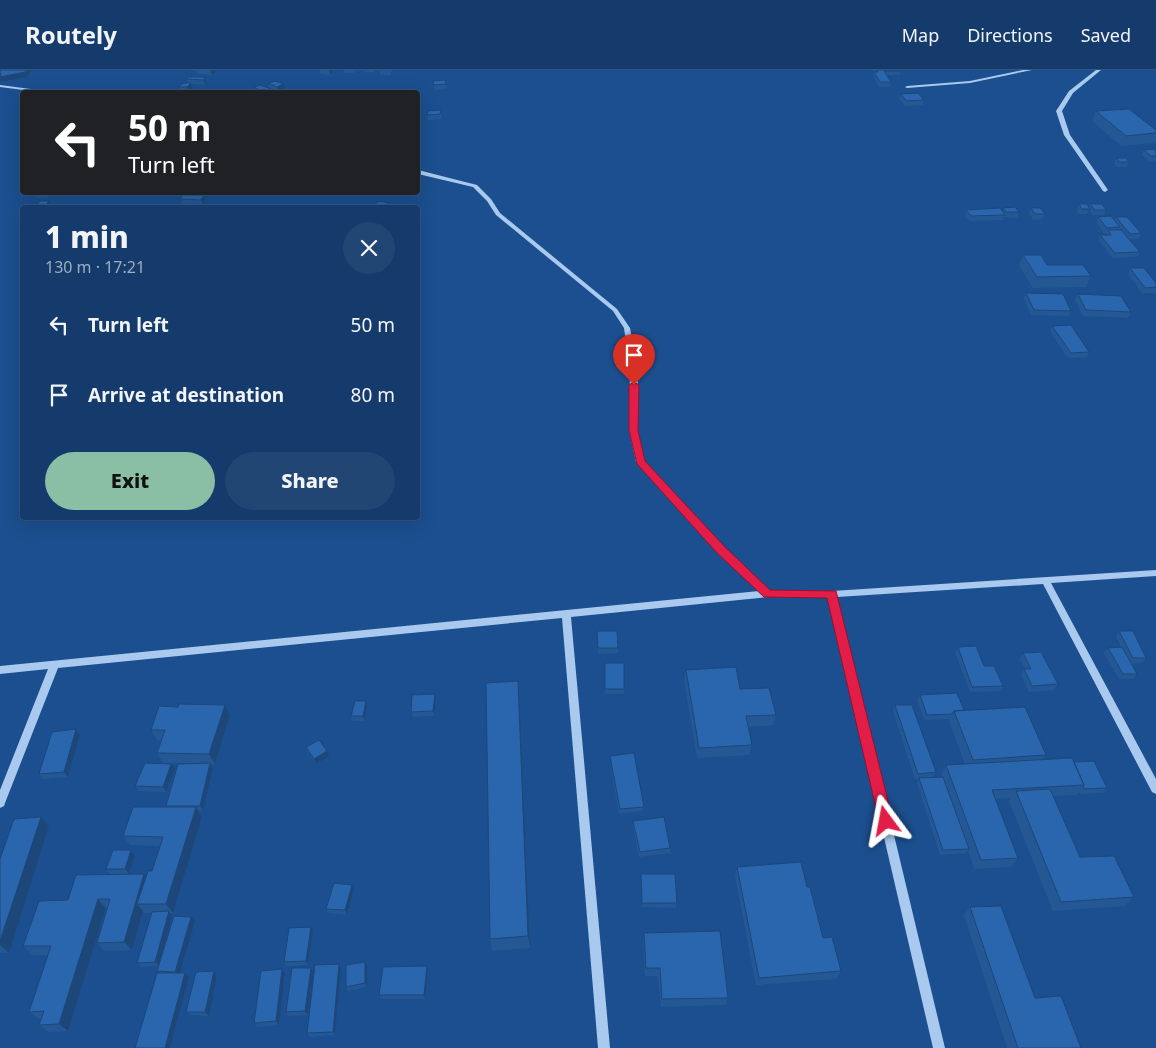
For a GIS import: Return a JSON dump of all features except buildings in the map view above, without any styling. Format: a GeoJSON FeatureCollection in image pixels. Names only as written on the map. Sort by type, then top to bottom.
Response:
{"type":"FeatureCollection","features":[{"type":"Feature","properties":{"kind":"street"},"geometry":{"type":"LineString","coordinates":[[907,87],[970,82],[1030,70]]}},
{"type":"Feature","properties":{"kind":"street"},"geometry":{"type":"LineString","coordinates":[[1099,70],[1071,92],[1059,111],[1067,135],[1106,190]]}},
{"type":"Feature","properties":{"kind":"street"},"geometry":{"type":"LineString","coordinates":[[0,86],[31,90]]}},
{"type":"Feature","properties":{"kind":"street"},"geometry":{"type":"LineString","coordinates":[[420,172],[475,186],[489,200],[498,214],[615,310],[627,328],[634,370],[634,430],[640,462],[721,550],[768,594]]}},
{"type":"Feature","properties":{"kind":"street"},"geometry":{"type":"LineString","coordinates":[[0,670],[54,666],[164,652],[566,615],[768,594],[832,594],[1156,573]]}},
{"type":"Feature","properties":{"kind":"street"},"geometry":{"type":"LineString","coordinates":[[1044,580],[1156,789]]}},
{"type":"Feature","properties":{"kind":"street"},"geometry":{"type":"LineString","coordinates":[[832,594],[939,1048]]}},
{"type":"Feature","properties":{"kind":"street"},"geometry":{"type":"LineString","coordinates":[[566,615],[604,1048]]}},
{"type":"Feature","properties":{"kind":"street"},"geometry":{"type":"LineString","coordinates":[[0,803],[54,666]]}},
{"type":"Feature","properties":{"kind":"route"},"geometry":{"type":"LineString","coordinates":[[634,385],[634,430],[640,462],[721,550],[768,594],[832,594],[886,821]]}}]}
